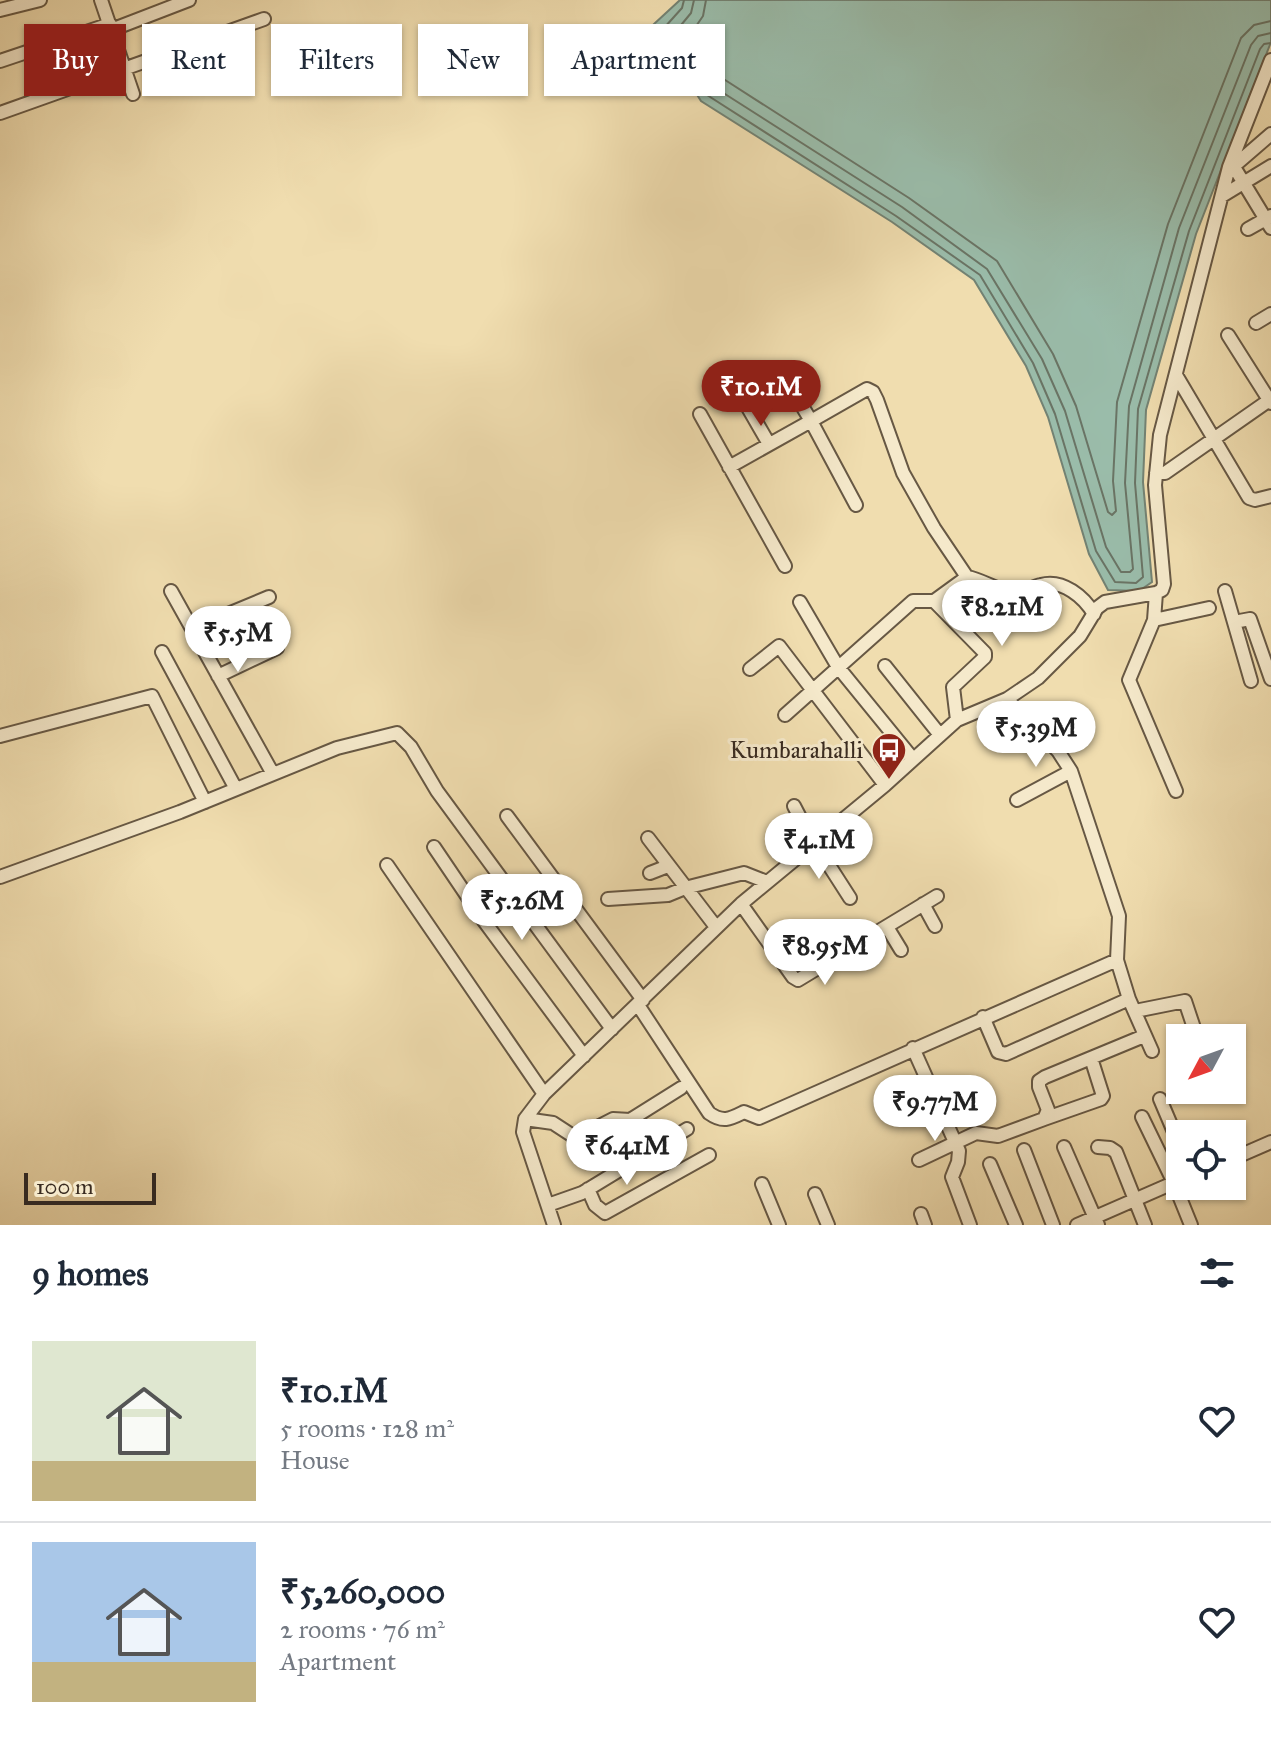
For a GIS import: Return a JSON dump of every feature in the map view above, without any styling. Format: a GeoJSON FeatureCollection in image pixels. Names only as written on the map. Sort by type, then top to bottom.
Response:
{"type":"FeatureCollection","features":[{"type":"Feature","properties":{"kind":"street"},"geometry":{"type":"LineString","coordinates":[[0,10],[40,0]]}},
{"type":"Feature","properties":{"kind":"street"},"geometry":{"type":"LineString","coordinates":[[101,0],[109,24]]}},
{"type":"Feature","properties":{"kind":"street"},"geometry":{"type":"LineString","coordinates":[[119,24],[189,0]]}},
{"type":"Feature","properties":{"kind":"street"},"geometry":{"type":"LineString","coordinates":[[126,70],[264,19]]}},
{"type":"Feature","properties":{"kind":"street"},"geometry":{"type":"LineString","coordinates":[[0,61],[24,54]]}},
{"type":"Feature","properties":{"kind":"street"},"geometry":{"type":"LineString","coordinates":[[554,1225],[523,1132],[525,1119],[544,1094],[741,904],[885,785],[957,720],[1007,699],[1038,678],[1080,636],[1105,602],[1162,590],[1155,485],[1160,435],[1222,196],[1271,60]]}},
{"type":"Feature","properties":{"kind":"street"},"geometry":{"type":"LineString","coordinates":[[126,73],[133,94]]}},
{"type":"Feature","properties":{"kind":"street"},"geometry":{"type":"LineString","coordinates":[[0,113],[49,96]]}},
{"type":"Feature","properties":{"kind":"street"},"geometry":{"type":"LineString","coordinates":[[1233,164],[1271,134]]}},
{"type":"Feature","properties":{"kind":"street"},"geometry":{"type":"LineString","coordinates":[[1233,164],[1269,221],[1248,229]]}},
{"type":"Feature","properties":{"kind":"street"},"geometry":{"type":"LineString","coordinates":[[1222,196],[1271,166]]}},
{"type":"Feature","properties":{"kind":"street"},"geometry":{"type":"LineString","coordinates":[[1256,323],[1271,314]]}},
{"type":"Feature","properties":{"kind":"street"},"geometry":{"type":"LineString","coordinates":[[1156,473],[1165,473],[1270,401],[1228,335]]}},
{"type":"Feature","properties":{"kind":"street"},"geometry":{"type":"LineString","coordinates":[[1176,375],[1249,498],[1270,499]]}},
{"type":"Feature","properties":{"kind":"street"},"geometry":{"type":"LineString","coordinates":[[785,377],[856,505]]}},
{"type":"Feature","properties":{"kind":"street"},"geometry":{"type":"LineString","coordinates":[[729,467],[860,390],[867,389],[873,392],[903,473],[934,528],[967,577],[1013,593],[1050,583],[1062,586],[1086,601],[1094,614]]}},
{"type":"Feature","properties":{"kind":"street"},"geometry":{"type":"LineString","coordinates":[[743,399],[769,444]]}},
{"type":"Feature","properties":{"kind":"street"},"geometry":{"type":"LineString","coordinates":[[700,414],[785,566]]}},
{"type":"Feature","properties":{"kind":"street"},"geometry":{"type":"LineString","coordinates":[[785,715],[913,601],[934,601],[967,577]]}},
{"type":"Feature","properties":{"kind":"street"},"geometry":{"type":"LineString","coordinates":[[171,591],[273,774]]}},
{"type":"Feature","properties":{"kind":"street"},"geometry":{"type":"LineString","coordinates":[[1225,591],[1251,681]]}},
{"type":"Feature","properties":{"kind":"street"},"geometry":{"type":"LineString","coordinates":[[1156,593],[1154,620],[1129,680],[1176,791]]}},
{"type":"Feature","properties":{"kind":"street"},"geometry":{"type":"LineString","coordinates":[[192,629],[269,597]]}},
{"type":"Feature","properties":{"kind":"street"},"geometry":{"type":"LineString","coordinates":[[934,601],[985,653],[985,657],[953,687],[957,720]]}},
{"type":"Feature","properties":{"kind":"street"},"geometry":{"type":"LineString","coordinates":[[800,602],[838,667],[913,759]]}},
{"type":"Feature","properties":{"kind":"street"},"geometry":{"type":"LineString","coordinates":[[1154,620],[1209,608]]}},
{"type":"Feature","properties":{"kind":"street"},"geometry":{"type":"LineString","coordinates":[[1234,622],[1250,619],[1271,679]]}},
{"type":"Feature","properties":{"kind":"street"},"geometry":{"type":"LineString","coordinates":[[1258,637],[1271,633]]}},
{"type":"Feature","properties":{"kind":"street"},"geometry":{"type":"LineString","coordinates":[[750,669],[778,645],[885,785]]}},
{"type":"Feature","properties":{"kind":"street"},"geometry":{"type":"LineString","coordinates":[[218,676],[277,648]]}},
{"type":"Feature","properties":{"kind":"street"},"geometry":{"type":"LineString","coordinates":[[162,652],[236,789]]}},
{"type":"Feature","properties":{"kind":"street"},"geometry":{"type":"LineString","coordinates":[[885,666],[940,735]]}},
{"type":"Feature","properties":{"kind":"street"},"geometry":{"type":"LineString","coordinates":[[0,736],[152,696],[205,802]]}},
{"type":"Feature","properties":{"kind":"street"},"geometry":{"type":"LineString","coordinates":[[1007,699],[1058,751],[1071,771],[1119,916],[1117,960],[1152,1051]]}},
{"type":"Feature","properties":{"kind":"street"},"geometry":{"type":"LineString","coordinates":[[0,877],[205,802],[337,748],[397,733],[403,737],[437,791],[612,1029]]}},
{"type":"Feature","properties":{"kind":"street"},"geometry":{"type":"LineString","coordinates":[[1017,800],[1071,771]]}},
{"type":"Feature","properties":{"kind":"street"},"geometry":{"type":"LineString","coordinates":[[794,806],[850,898]]}},
{"type":"Feature","properties":{"kind":"street"},"geometry":{"type":"LineString","coordinates":[[507,816],[640,1002],[709,1113],[718,1120],[744,1112],[759,1118],[1117,960]]}},
{"type":"Feature","properties":{"kind":"street"},"geometry":{"type":"LineString","coordinates":[[648,838],[716,927]]}},
{"type":"Feature","properties":{"kind":"street"},"geometry":{"type":"LineString","coordinates":[[434,847],[484,921],[584,1056]]}},
{"type":"Feature","properties":{"kind":"street"},"geometry":{"type":"LineString","coordinates":[[387,865],[544,1094]]}},
{"type":"Feature","properties":{"kind":"street"},"geometry":{"type":"LineString","coordinates":[[650,873],[668,866]]}},
{"type":"Feature","properties":{"kind":"street"},"geometry":{"type":"LineString","coordinates":[[608,899],[668,895],[744,873],[767,882]]}},
{"type":"Feature","properties":{"kind":"street"},"geometry":{"type":"LineString","coordinates":[[741,904],[798,980],[937,896]]}},
{"type":"Feature","properties":{"kind":"street"},"geometry":{"type":"LineString","coordinates":[[923,904],[935,926]]}},
{"type":"Feature","properties":{"kind":"street"},"geometry":{"type":"LineString","coordinates":[[887,927],[901,950]]}},
{"type":"Feature","properties":{"kind":"street"},"geometry":{"type":"LineString","coordinates":[[983,1017],[998,1052],[1006,1054],[1132,1005],[1185,1001],[1193,1024]]}},
{"type":"Feature","properties":{"kind":"street"},"geometry":{"type":"LineString","coordinates":[[1044,1119],[1048,1110],[1039,1081],[1144,1036]]}},
{"type":"Feature","properties":{"kind":"street"},"geometry":{"type":"LineString","coordinates":[[913,1048],[955,1142],[959,1158],[952,1177],[970,1225]]}},
{"type":"Feature","properties":{"kind":"street"},"geometry":{"type":"LineString","coordinates":[[919,1160],[976,1133],[998,1136],[1101,1099],[1103,1096],[1091,1058]]}},
{"type":"Feature","properties":{"kind":"street"},"geometry":{"type":"LineString","coordinates":[[525,1119],[553,1123],[576,1138],[613,1119],[630,1120],[681,1088]]}},
{"type":"Feature","properties":{"kind":"street"},"geometry":{"type":"LineString","coordinates":[[1160,1099],[1169,1120]]}},
{"type":"Feature","properties":{"kind":"street"},"geometry":{"type":"LineString","coordinates":[[1142,1117],[1166,1162]]}},
{"type":"Feature","properties":{"kind":"street"},"geometry":{"type":"LineString","coordinates":[[548,1205],[588,1189],[687,1129]]}},
{"type":"Feature","properties":{"kind":"street"},"geometry":{"type":"LineString","coordinates":[[1246,1153],[1271,1142]]}},
{"type":"Feature","properties":{"kind":"street"},"geometry":{"type":"LineString","coordinates":[[1064,1147],[1096,1221]]}},
{"type":"Feature","properties":{"kind":"street"},"geometry":{"type":"LineString","coordinates":[[1098,1147],[1116,1152],[1145,1225]]}},
{"type":"Feature","properties":{"kind":"street"},"geometry":{"type":"LineString","coordinates":[[1024,1150],[1053,1225]]}},
{"type":"Feature","properties":{"kind":"street"},"geometry":{"type":"LineString","coordinates":[[588,1189],[595,1205],[605,1213],[709,1155]]}},
{"type":"Feature","properties":{"kind":"street"},"geometry":{"type":"LineString","coordinates":[[990,1164],[1016,1225]]}},
{"type":"Feature","properties":{"kind":"street"},"geometry":{"type":"LineString","coordinates":[[762,1184],[779,1225]]}},
{"type":"Feature","properties":{"kind":"street"},"geometry":{"type":"LineString","coordinates":[[1077,1225],[1096,1221],[1166,1187]]}},
{"type":"Feature","properties":{"kind":"street"},"geometry":{"type":"LineString","coordinates":[[815,1194],[828,1225]]}},
{"type":"Feature","properties":{"kind":"street"},"geometry":{"type":"LineString","coordinates":[[1183,1200],[1191,1225]]}},
{"type":"Feature","properties":{"kind":"water"},"geometry":{"type":"Polygon","coordinates":[[[680,0],[1271,0],[1271,42],[1196,234],[1146,410],[1143,482],[1152,582],[1139,591],[1108,590],[1089,554],[1048,417],[1026,366],[974,280],[892,222],[701,101],[698,96],[725,96],[725,24],[654,24],[680,0]]]}},
{"type":"Feature","properties":{"kind":"place","name":"Kumbarahalli"},"geometry":{"type":"Point","coordinates":[889,781]}}]}
